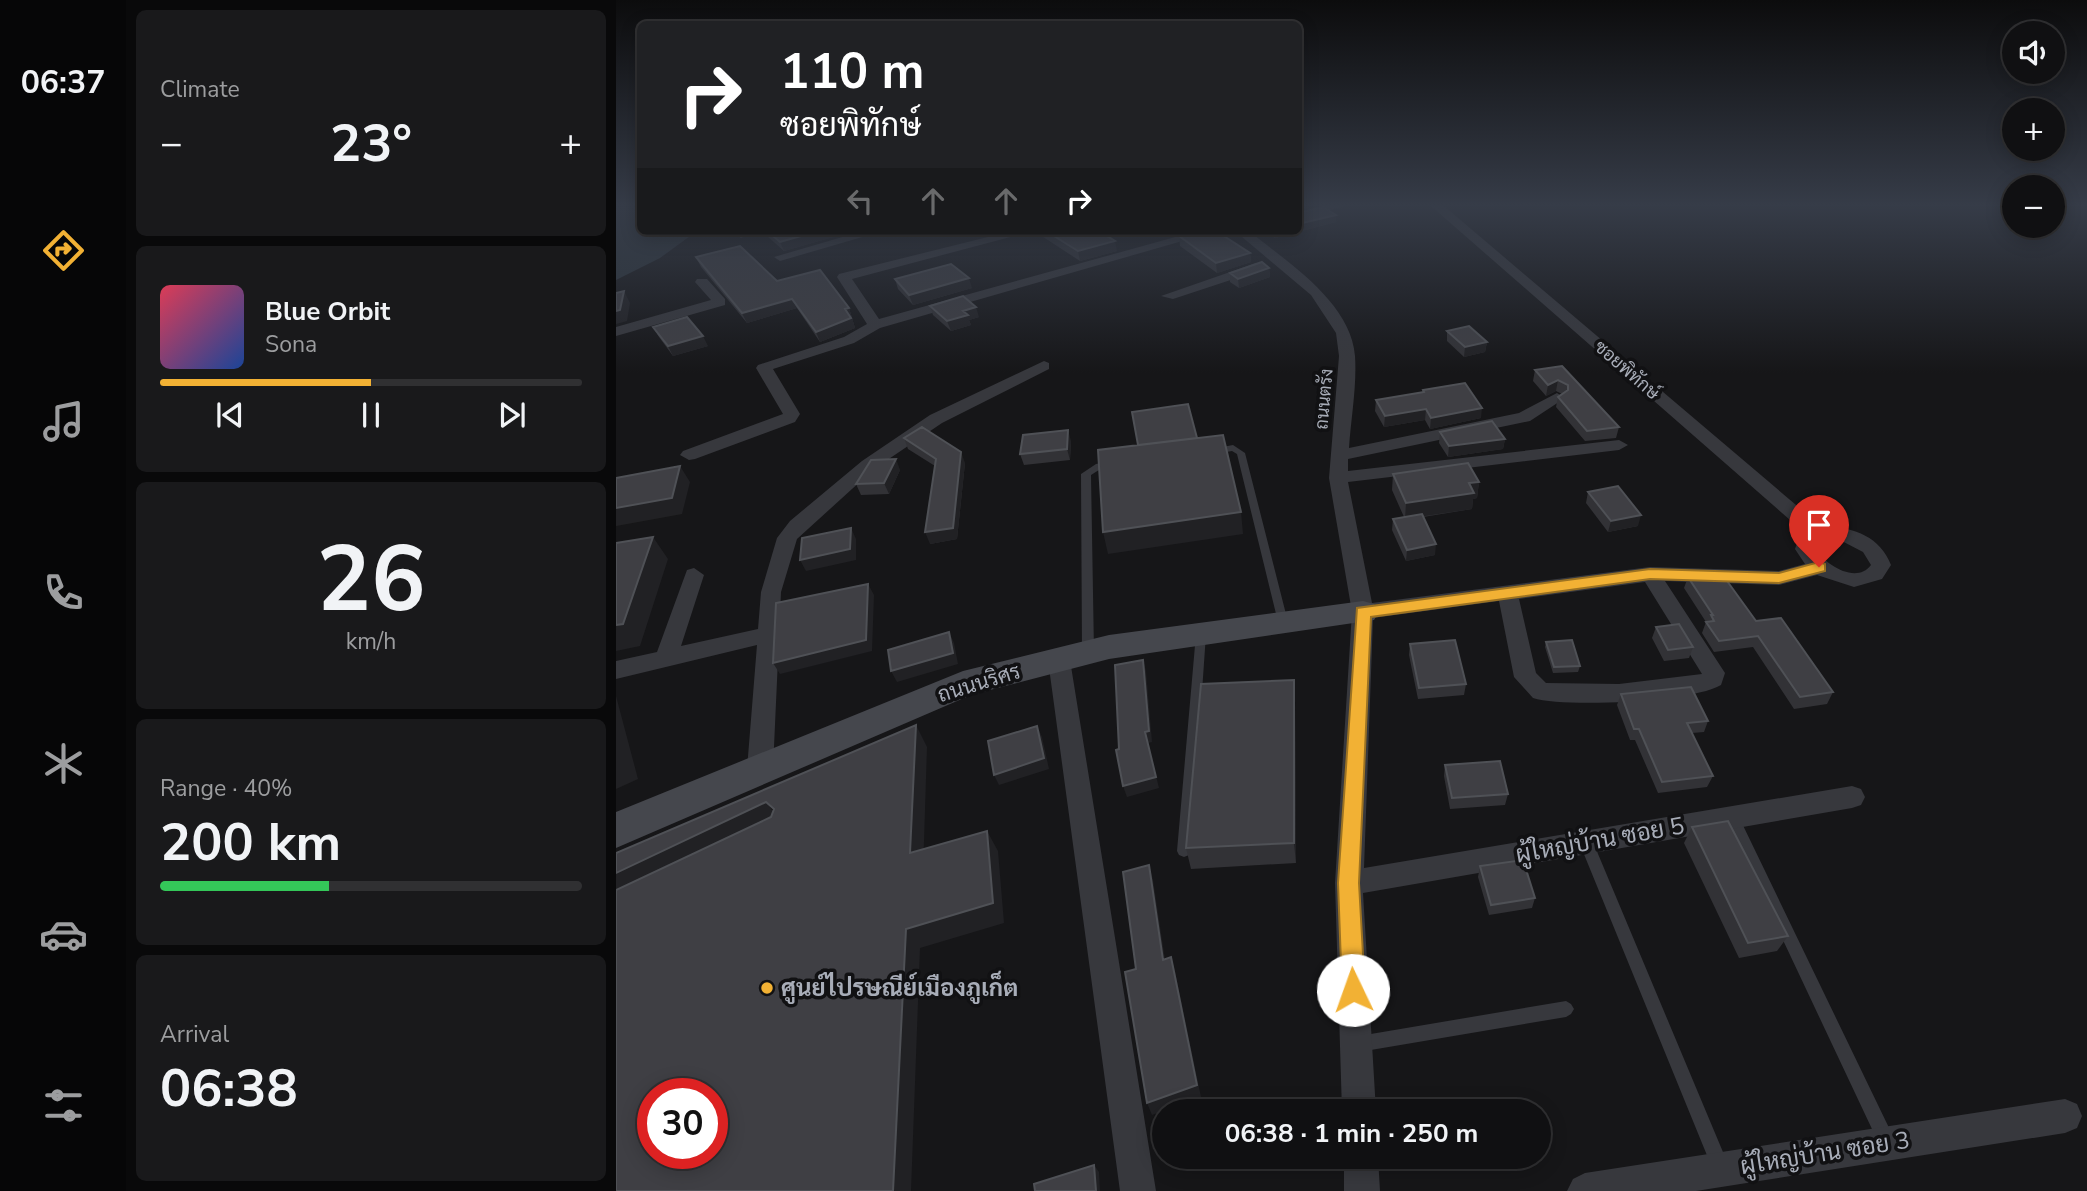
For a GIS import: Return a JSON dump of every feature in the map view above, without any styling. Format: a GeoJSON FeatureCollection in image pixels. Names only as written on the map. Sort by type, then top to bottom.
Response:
{"type":"FeatureCollection","features":[{"type":"Feature","properties":{"kind":"street"},"geometry":{"type":"LineString","coordinates":[[875,325],[844,277],[905,262]]}},
{"type":"Feature","properties":{"kind":"street"},"geometry":{"type":"LineString","coordinates":[[689,455],[789,418],[792,414],[764,368],[767,366],[849,340],[875,325],[1102,262]]}},
{"type":"Feature","properties":{"kind":"street"},"geometry":{"type":"LineString","coordinates":[[1168,296],[1273,262]]}},
{"type":"Feature","properties":{"kind":"street","name":"ถนนตรัง"},"geometry":{"type":"LineString","coordinates":[[1280,262],[1316,292],[1343,332],[1347,356],[1338,478],[1363,612],[1349,883],[1358,1099]]}},
{"type":"Feature","properties":{"kind":"street","name":"ซอยพิทักษ์"},"geometry":{"type":"LineString","coordinates":[[1502,262],[1818,534]]}},
{"type":"Feature","properties":{"kind":"street"},"geometry":{"type":"LineString","coordinates":[[616,332],[720,302],[702,282]]}},
{"type":"Feature","properties":{"kind":"street"},"geometry":{"type":"LineString","coordinates":[[760,769],[771,592],[787,538],[797,525],[868,465],[936,419],[1044,366]]}},
{"type":"Feature","properties":{"kind":"street"},"geometry":{"type":"LineString","coordinates":[[1338,456],[1524,417],[1557,398]]}},
{"type":"Feature","properties":{"kind":"street"},"geometry":{"type":"LineString","coordinates":[[1338,478],[1619,445]]}},
{"type":"Feature","properties":{"kind":"street"},"geometry":{"type":"LineString","coordinates":[[1839,533],[1864,542],[1879,557],[1881,565],[1872,577],[1861,579],[1835,576],[1819,567],[1805,549],[1806,542],[1818,534],[1839,533]]}},
{"type":"Feature","properties":{"kind":"street"},"geometry":{"type":"LineString","coordinates":[[1363,612],[1650,574],[1779,578],[1819,567]]}},
{"type":"Feature","properties":{"kind":"street"},"geometry":{"type":"LineString","coordinates":[[1508,594],[1525,677],[1541,692],[1619,693],[1703,685],[1713,679],[1713,673],[1650,574]]}},
{"type":"Feature","properties":{"kind":"street"},"geometry":{"type":"LineString","coordinates":[[666,659],[694,575]]}},
{"type":"Feature","properties":{"kind":"street","name":"ถนนนริศร"},"geometry":{"type":"LineString","coordinates":[[616,830],[963,684],[1073,656],[1201,634],[1363,612]]}},
{"type":"Feature","properties":{"kind":"street"},"geometry":{"type":"LineString","coordinates":[[616,670],[769,634]]}},
{"type":"Feature","properties":{"kind":"street"},"geometry":{"type":"LineString","coordinates":[[1073,656],[1138,1191]]}},
{"type":"Feature","properties":{"kind":"street","name":"ผู้ใหญ่บ้าน ซอย 5"},"geometry":{"type":"LineString","coordinates":[[1349,883],[1852,797]]}},
{"type":"Feature","properties":{"kind":"street","name":"ผู้ใหญ่บ้าน ซอย 3"},"geometry":{"type":"LineString","coordinates":[[1586,1191],[2065,1116]]}},
{"type":"Feature","properties":{"kind":"street"},"geometry":{"type":"LineString","coordinates":[[1361,1169],[1362,1191]]}},
{"type":"Feature","properties":{"kind":"lane"},"geometry":{"type":"LineString","coordinates":[[1206,452],[1233,449],[1241,453],[1283,622]]}},
{"type":"Feature","properties":{"kind":"lane"},"geometry":{"type":"LineString","coordinates":[[1073,656],[1086,474],[1099,466],[1126,462]]}},
{"type":"Feature","properties":{"kind":"lane"},"geometry":{"type":"LineString","coordinates":[[1184,851],[1201,634]]}},
{"type":"Feature","properties":{"kind":"lane"},"geometry":{"type":"LineString","coordinates":[[1732,817],[1888,1143]]}},
{"type":"Feature","properties":{"kind":"lane"},"geometry":{"type":"LineString","coordinates":[[1586,842],[1721,1170]]}},
{"type":"Feature","properties":{"kind":"lane"},"geometry":{"type":"LineString","coordinates":[[1356,1044],[1566,1009]]}},
{"type":"Feature","properties":{"kind":"shaded area"},"geometry":{"type":"Polygon","coordinates":[[[616,262],[653,262],[616,280],[616,262]]]}},
{"type":"Feature","properties":{"kind":"building"},"geometry":{"type":"Polygon","coordinates":[[[700,262],[756,262],[777,281],[820,270],[849,308],[845,309],[851,318],[816,332],[792,299],[742,313],[700,262]]]}},
{"type":"Feature","properties":{"kind":"building"},"geometry":{"type":"Polygon","coordinates":[[[1262,262],[1269,268],[1238,279],[1230,273],[1262,262]]]}},
{"type":"Feature","properties":{"kind":"building"},"geometry":{"type":"Polygon","coordinates":[[[951,264],[969,278],[909,295],[895,279],[951,264]]]}},
{"type":"Feature","properties":{"kind":"building"},"geometry":{"type":"Polygon","coordinates":[[[624,291],[620,310],[616,311],[616,293],[624,291]]]}},
{"type":"Feature","properties":{"kind":"building"},"geometry":{"type":"Polygon","coordinates":[[[963,296],[976,307],[963,311],[968,315],[947,321],[930,306],[963,296]]]}},
{"type":"Feature","properties":{"kind":"building"},"geometry":{"type":"Polygon","coordinates":[[[687,317],[703,336],[668,346],[653,327],[687,317]]]}},
{"type":"Feature","properties":{"kind":"building"},"geometry":{"type":"Polygon","coordinates":[[[1469,326],[1487,342],[1465,347],[1447,331],[1469,326]]]}},
{"type":"Feature","properties":{"kind":"building"},"geometry":{"type":"Polygon","coordinates":[[[1562,366],[1619,427],[1587,431],[1558,397],[1568,390],[1568,385],[1558,380],[1548,385],[1535,370],[1562,366]]]}},
{"type":"Feature","properties":{"kind":"building"},"geometry":{"type":"Polygon","coordinates":[[[1465,383],[1482,408],[1431,418],[1426,409],[1385,416],[1376,400],[1424,392],[1423,390],[1465,383]]]}},
{"type":"Feature","properties":{"kind":"building"},"geometry":{"type":"Polygon","coordinates":[[[1188,404],[1197,438],[1138,445],[1132,412],[1188,404]]]}},
{"type":"Feature","properties":{"kind":"building"},"geometry":{"type":"Polygon","coordinates":[[[1492,421],[1505,439],[1449,446],[1440,432],[1492,421]]]}},
{"type":"Feature","properties":{"kind":"building"},"geometry":{"type":"Polygon","coordinates":[[[922,427],[961,452],[953,528],[925,532],[936,459],[904,438],[922,427]]]}},
{"type":"Feature","properties":{"kind":"building"},"geometry":{"type":"Polygon","coordinates":[[[1068,430],[1067,449],[1020,454],[1023,435],[1068,430]]]}},
{"type":"Feature","properties":{"kind":"building"},"geometry":{"type":"Polygon","coordinates":[[[1223,435],[1241,512],[1103,532],[1098,450],[1223,435]]]}},
{"type":"Feature","properties":{"kind":"building"},"geometry":{"type":"Polygon","coordinates":[[[896,459],[884,483],[856,484],[871,460],[896,459]]]}},
{"type":"Feature","properties":{"kind":"building"},"geometry":{"type":"Polygon","coordinates":[[[1468,463],[1479,482],[1469,483],[1474,493],[1406,503],[1393,474],[1468,463]]]}},
{"type":"Feature","properties":{"kind":"building"},"geometry":{"type":"Polygon","coordinates":[[[680,466],[672,498],[616,508],[616,478],[680,466]]]}},
{"type":"Feature","properties":{"kind":"building"},"geometry":{"type":"Polygon","coordinates":[[[1618,486],[1641,515],[1611,521],[1588,492],[1618,486]]]}},
{"type":"Feature","properties":{"kind":"building"},"geometry":{"type":"Polygon","coordinates":[[[1422,514],[1436,544],[1407,550],[1393,519],[1422,514]]]}},
{"type":"Feature","properties":{"kind":"building"},"geometry":{"type":"Polygon","coordinates":[[[851,528],[850,549],[800,560],[802,538],[851,528]]]}},
{"type":"Feature","properties":{"kind":"building"},"geometry":{"type":"Polygon","coordinates":[[[653,537],[623,624],[616,625],[616,543],[653,537]]]}},
{"type":"Feature","properties":{"kind":"building"},"geometry":{"type":"Polygon","coordinates":[[[1722,574],[1756,621],[1781,618],[1833,692],[1800,697],[1758,636],[1719,641],[1706,622],[1714,621],[1713,615],[1688,577],[1722,574]]]}},
{"type":"Feature","properties":{"kind":"building"},"geometry":{"type":"Polygon","coordinates":[[[868,584],[866,640],[773,663],[776,603],[868,584]]]}},
{"type":"Feature","properties":{"kind":"building"},"geometry":{"type":"Polygon","coordinates":[[[1679,624],[1693,647],[1668,650],[1656,627],[1679,624]]]}},
{"type":"Feature","properties":{"kind":"building"},"geometry":{"type":"Polygon","coordinates":[[[949,632],[953,653],[891,671],[888,650],[949,632]]]}},
{"type":"Feature","properties":{"kind":"building"},"geometry":{"type":"Polygon","coordinates":[[[1455,640],[1466,684],[1419,688],[1410,644],[1455,640]]]}},
{"type":"Feature","properties":{"kind":"building"},"geometry":{"type":"Polygon","coordinates":[[[1572,640],[1580,666],[1554,667],[1546,642],[1572,640]]]}},
{"type":"Feature","properties":{"kind":"building"},"geometry":{"type":"Polygon","coordinates":[[[1143,660],[1149,731],[1145,732],[1156,777],[1123,786],[1116,750],[1119,749],[1115,665],[1143,660]]]}},
{"type":"Feature","properties":{"kind":"building"},"geometry":{"type":"Polygon","coordinates":[[[1294,680],[1294,843],[1186,848],[1201,684],[1294,680]]]}},
{"type":"Feature","properties":{"kind":"building"},"geometry":{"type":"Polygon","coordinates":[[[1691,687],[1708,721],[1687,723],[1713,776],[1662,782],[1639,729],[1634,729],[1621,694],[1691,687]]]}},
{"type":"Feature","properties":{"kind":"building","name":"ศูนย์ไปรษณีย์เมืองภูเก็ต"},"geometry":{"type":"Polygon","coordinates":[[[916,725],[910,853],[987,831],[993,903],[906,929],[893,1191],[616,1191],[616,890],[771,817],[774,809],[766,802],[616,873],[616,853],[916,725]]]}},
{"type":"Feature","properties":{"kind":"building"},"geometry":{"type":"Polygon","coordinates":[[[1037,726],[1044,758],[994,775],[988,741],[1037,726]]]}},
{"type":"Feature","properties":{"kind":"building"},"geometry":{"type":"Polygon","coordinates":[[[1500,761],[1508,794],[1452,798],[1445,765],[1500,761]]]}},
{"type":"Feature","properties":{"kind":"building"},"geometry":{"type":"Polygon","coordinates":[[[1728,821],[1788,936],[1748,943],[1692,827],[1728,821]]]}},
{"type":"Feature","properties":{"kind":"building"},"geometry":{"type":"Polygon","coordinates":[[[1523,860],[1535,898],[1491,905],[1480,866],[1523,860]]]}},
{"type":"Feature","properties":{"kind":"building"},"geometry":{"type":"Polygon","coordinates":[[[1149,865],[1163,960],[1171,957],[1197,1085],[1147,1103],[1125,972],[1136,969],[1123,872],[1149,865]]]}},
{"type":"Feature","properties":{"kind":"building"},"geometry":{"type":"Polygon","coordinates":[[[1094,1165],[1096,1191],[1035,1191],[1034,1184],[1094,1165]]]}},
{"type":"Feature","properties":{"kind":"place","name":"ศูนย์ไปรษณีย์เมืองภูเก็ต"},"geometry":{"type":"Point","coordinates":[767,988]}},
{"type":"Feature","properties":{"kind":"route"},"geometry":{"type":"LineString","coordinates":[[1353,990],[1349,883],[1363,612],[1650,574],[1779,578],[1819,567]]}}]}
